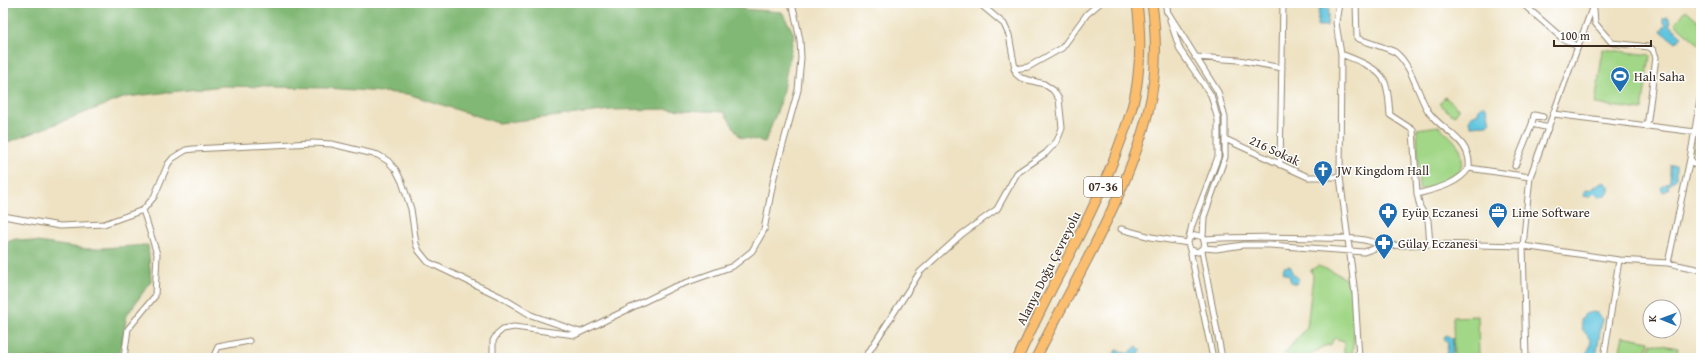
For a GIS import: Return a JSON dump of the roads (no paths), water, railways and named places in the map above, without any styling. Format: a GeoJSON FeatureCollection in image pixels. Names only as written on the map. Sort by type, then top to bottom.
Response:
{"type":"FeatureCollection","features":[{"type":"Feature","properties":{"kind":"highway","name":"Alanya Doğu Çevreyolu"},"geometry":{"type":"LineString","coordinates":[[1018,358],[1098,198],[1123,135],[1132,107],[1138,77],[1140,49],[1137,3]]}},
{"type":"Feature","properties":{"kind":"highway","name":"07-36"},"geometry":{"type":"LineString","coordinates":[[1036,358],[1111,210],[1140,140],[1149,110],[1154,75],[1156,48],[1152,3]]}},
{"type":"Feature","properties":{"kind":"street"},"geometry":{"type":"LineString","coordinates":[[493,358],[493,341],[497,334],[503,329],[514,327],[567,336],[575,335],[674,287],[733,266],[752,251],[764,230],[774,177],[798,90],[800,73],[800,40],[794,11],[790,3]]}},
{"type":"Feature","properties":{"kind":"street"},"geometry":{"type":"LineString","coordinates":[[865,358],[920,272],[962,234],[997,209],[1017,173],[1046,153],[1057,141],[1062,128],[1059,99],[1053,90],[1044,84],[1021,78],[1016,74],[1009,35],[1004,24],[981,3]]}},
{"type":"Feature","properties":{"kind":"street"},"geometry":{"type":"LineString","coordinates":[[1014,69],[1028,67],[1062,48],[1087,14],[1100,3]]}},
{"type":"Feature","properties":{"kind":"street"},"geometry":{"type":"LineString","coordinates":[[1166,3],[1167,11],[1180,50],[1212,95],[1218,120],[1218,157],[1192,225],[1188,241],[1212,358]]}},
{"type":"Feature","properties":{"kind":"street"},"geometry":{"type":"LineString","coordinates":[[1280,165],[1283,3]]}},
{"type":"Feature","properties":{"kind":"street"},"geometry":{"type":"LineString","coordinates":[[1339,3],[1336,23],[1341,54],[1340,177],[1355,294],[1359,358]]}},
{"type":"Feature","properties":{"kind":"street"},"geometry":{"type":"LineString","coordinates":[[1356,3],[1358,38],[1394,52],[1404,64],[1429,112],[1459,140],[1468,155],[1469,168],[1466,173],[1452,183],[1417,194]]}},
{"type":"Feature","properties":{"kind":"street"},"geometry":{"type":"LineString","coordinates":[[1522,3],[1562,38],[1578,47]]}},
{"type":"Feature","properties":{"kind":"street"},"geometry":{"type":"LineString","coordinates":[[1695,3],[1701,8]]}},
{"type":"Feature","properties":{"kind":"street"},"geometry":{"type":"LineString","coordinates":[[1526,358],[1523,246],[1530,177],[1594,4]]}},
{"type":"Feature","properties":{"kind":"street"},"geometry":{"type":"LineString","coordinates":[[1594,4],[1595,23],[1612,43],[1649,47],[1654,52],[1656,57],[1647,127]]}},
{"type":"Feature","properties":{"kind":"street"},"geometry":{"type":"LineString","coordinates":[[1167,11],[1218,92],[1225,118],[1225,157],[1204,218],[1203,238],[1203,249],[1222,358]]}},
{"type":"Feature","properties":{"kind":"street"},"geometry":{"type":"LineString","coordinates":[[1341,54],[1373,70],[1384,80],[1388,94],[1390,115],[1413,130],[1417,194],[1420,207],[1428,220],[1430,244]]}},
{"type":"Feature","properties":{"kind":"street"},"geometry":{"type":"LineString","coordinates":[[1195,57],[1239,60],[1282,68]]}},
{"type":"Feature","properties":{"kind":"street"},"geometry":{"type":"LineString","coordinates":[[1668,263],[1690,159],[1701,94]]}},
{"type":"Feature","properties":{"kind":"street"},"geometry":{"type":"LineString","coordinates":[[1554,114],[1695,132]]}},
{"type":"Feature","properties":{"kind":"street"},"geometry":{"type":"LineString","coordinates":[[1515,166],[1532,124],[1534,115],[1543,116]]}},
{"type":"Feature","properties":{"kind":"street"},"geometry":{"type":"LineString","coordinates":[[1532,124],[1549,128]]}},
{"type":"Feature","properties":{"kind":"street","name":"216 Sokak"},"geometry":{"type":"LineString","coordinates":[[1225,139],[1308,177],[1340,177]]}},
{"type":"Feature","properties":{"kind":"street"},"geometry":{"type":"LineString","coordinates":[[3,216],[60,226],[104,224],[143,210],[154,196],[168,164],[179,154],[193,149],[313,143],[332,144],[378,155],[388,161],[396,170],[402,182],[411,209],[416,244],[419,251],[428,262],[501,297],[531,315],[580,332]]}},
{"type":"Feature","properties":{"kind":"street"},"geometry":{"type":"LineString","coordinates":[[1690,159],[1701,171]]}},
{"type":"Feature","properties":{"kind":"street"},"geometry":{"type":"LineString","coordinates":[[1469,168],[1530,177]]}},
{"type":"Feature","properties":{"kind":"street"},"geometry":{"type":"LineString","coordinates":[[124,358],[128,329],[155,296],[157,254],[143,210]]}},
{"type":"Feature","properties":{"kind":"street"},"geometry":{"type":"LineString","coordinates":[[1121,229],[1151,237],[1188,241],[1196,235],[1203,238],[1242,237],[1349,239],[1372,241],[1382,246]]}},
{"type":"Feature","properties":{"kind":"street"},"geometry":{"type":"LineString","coordinates":[[1190,250],[1195,252],[1203,249],[1216,249],[1242,245],[1270,245],[1364,252],[1382,246],[1430,244],[1523,246],[1620,260],[1668,263],[1701,270]]}},
{"type":"Feature","properties":{"kind":"street"},"geometry":{"type":"LineString","coordinates":[[1604,358],[1620,260]]}},
{"type":"Feature","properties":{"kind":"street"},"geometry":{"type":"LineString","coordinates":[[213,358],[218,347],[249,341]]}},
{"type":"Feature","properties":{"kind":"water"},"geometry":{"type":"Polygon","coordinates":[[[1319,8],[1329,8],[1327,26],[1317,26],[1319,8]]]}},
{"type":"Feature","properties":{"kind":"water"},"geometry":{"type":"Polygon","coordinates":[[[1668,17],[1671,21],[1669,25],[1682,36],[1676,43],[1661,31],[1666,25],[1664,23],[1664,18],[1668,17]]]}},
{"type":"Feature","properties":{"kind":"water"},"geometry":{"type":"Polygon","coordinates":[[[1483,105],[1487,108],[1490,123],[1487,125],[1471,126],[1469,122],[1470,117],[1478,113],[1479,108],[1483,105]]]}},
{"type":"Feature","properties":{"kind":"water"},"geometry":{"type":"Polygon","coordinates":[[[1670,165],[1676,165],[1676,179],[1668,185],[1669,188],[1665,192],[1662,191],[1661,188],[1670,181],[1670,165]]]}},
{"type":"Feature","properties":{"kind":"water"},"geometry":{"type":"Polygon","coordinates":[[[1601,182],[1606,183],[1609,187],[1608,194],[1606,196],[1599,197],[1594,193],[1589,197],[1584,196],[1584,191],[1592,189],[1601,182]]]}},
{"type":"Feature","properties":{"kind":"water"},"geometry":{"type":"Polygon","coordinates":[[[1284,267],[1291,267],[1292,273],[1299,279],[1296,284],[1291,282],[1289,276],[1283,272],[1284,267]]]}},
{"type":"Feature","properties":{"kind":"water"},"geometry":{"type":"Polygon","coordinates":[[[1592,312],[1597,313],[1602,319],[1596,358],[1583,358],[1590,347],[1590,340],[1582,329],[1581,319],[1585,314],[1592,312]]]}},
{"type":"Feature","properties":{"kind":"water"},"geometry":{"type":"Polygon","coordinates":[[[1446,335],[1453,339],[1452,354],[1449,356],[1446,355],[1448,344],[1444,339],[1446,335]]]}},
{"type":"Feature","properties":{"kind":"water"},"geometry":{"type":"Polygon","coordinates":[[[1137,346],[1141,350],[1138,355],[1114,358],[1117,350],[1128,354],[1137,346]]]}},
{"type":"Feature","properties":{"kind":"place","name":"Halı Saha"},"geometry":{"type":"Point","coordinates":[1620,93]}},
{"type":"Feature","properties":{"kind":"place","name":"JW Kingdom Hall"},"geometry":{"type":"Point","coordinates":[1323,187]}},
{"type":"Feature","properties":{"kind":"place","name":"Eyüp Eczanesi"},"geometry":{"type":"Point","coordinates":[1388,229]}},
{"type":"Feature","properties":{"kind":"place","name":"Lime Software"},"geometry":{"type":"Point","coordinates":[1498,229]}},
{"type":"Feature","properties":{"kind":"place","name":"Gülay Eczanesi"},"geometry":{"type":"Point","coordinates":[1384,260]}}]}
